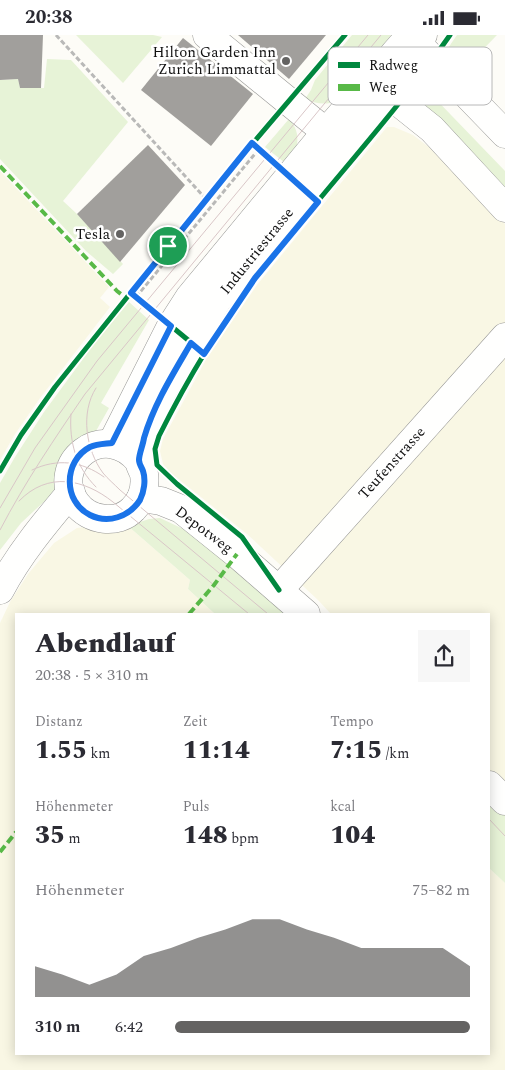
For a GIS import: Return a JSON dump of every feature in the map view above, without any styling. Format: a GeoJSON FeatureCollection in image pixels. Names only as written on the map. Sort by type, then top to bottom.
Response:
{"type":"FeatureCollection","features":[{"type":"Feature","properties":{"kind":"street"},"geometry":{"type":"LineString","coordinates":[[207,35],[326,132]]}},
{"type":"Feature","properties":{"kind":"street","name":"Industriestrasse"},"geometry":{"type":"LineString","coordinates":[[402,47],[418,38]]}},
{"type":"Feature","properties":{"kind":"street","name":"Industriestrasse"},"geometry":{"type":"LineString","coordinates":[[112,443],[171,326],[185,305],[349,105]]}},
{"type":"Feature","properties":{"kind":"street","name":"Industriestrasse"},"geometry":{"type":"LineString","coordinates":[[141,498],[144,486],[144,473],[139,461],[150,419],[162,392],[217,300],[377,105]]}},
{"type":"Feature","properties":{"kind":"street"},"geometry":{"type":"LineString","coordinates":[[402,105],[432,129],[505,208]]}},
{"type":"Feature","properties":{"kind":"street"},"geometry":{"type":"LineString","coordinates":[[479,105],[505,134]]}},
{"type":"Feature","properties":{"kind":"street","name":"Teufenstrasse"},"geometry":{"type":"LineString","coordinates":[[279,590],[505,337]]}},
{"type":"Feature","properties":{"kind":"street"},"geometry":{"type":"LineString","coordinates":[[139,461],[127,450],[112,443],[90,447],[76,458],[70,472],[69,481],[71,493],[76,503],[91,516],[107,519],[128,514],[141,498]]}},
{"type":"Feature","properties":{"kind":"street"},"geometry":{"type":"LineString","coordinates":[[0,590],[11,570],[31,542],[71,493]]}},
{"type":"Feature","properties":{"kind":"street","name":"Depotweg"},"geometry":{"type":"LineString","coordinates":[[141,498],[161,501],[181,509],[305,613]]}},
{"type":"Feature","properties":{"kind":"street"},"geometry":{"type":"LineString","coordinates":[[31,542],[91,516]]}},
{"type":"Feature","properties":{"kind":"street"},"geometry":{"type":"LineString","coordinates":[[490,786],[505,801]]}},
{"type":"Feature","properties":{"kind":"path"},"geometry":{"type":"LineString","coordinates":[[56,35],[208,197],[200,206]]}},
{"type":"Feature","properties":{"kind":"path"},"geometry":{"type":"LineString","coordinates":[[252,143],[291,177]]}},
{"type":"Feature","properties":{"kind":"path"},"geometry":{"type":"LineString","coordinates":[[131,293],[138,299],[259,149]]}},
{"type":"Feature","properties":{"kind":"path"},"geometry":{"type":"LineString","coordinates":[[245,166],[249,169]]}},
{"type":"Feature","properties":{"kind":"shaded area"},"geometry":{"type":"Polygon","coordinates":[[[387,127],[394,127],[413,135],[434,151],[505,224],[505,793],[490,778],[490,613],[330,613],[247,534],[171,473],[163,464],[160,451],[163,439],[208,356],[257,285],[387,127]]]}},
{"type":"Feature","properties":{"kind":"shaded area"},"geometry":{"type":"Polygon","coordinates":[[[0,171],[109,287],[100,298],[110,307],[40,398],[0,460],[0,171]]]}},
{"type":"Feature","properties":{"kind":"shaded area"},"geometry":{"type":"Polygon","coordinates":[[[128,526],[190,580],[188,589],[214,613],[15,613],[15,1055],[490,1055],[490,869],[505,883],[505,1070],[0,1070],[0,623],[10,602],[28,574],[54,543],[77,528],[128,526]]]}},
{"type":"Feature","properties":{"kind":"green space"},"geometry":{"type":"Polygon","coordinates":[[[76,35],[153,35],[162,37],[123,83],[76,35]]]}},
{"type":"Feature","properties":{"kind":"green space"},"geometry":{"type":"Polygon","coordinates":[[[352,35],[391,35],[382,47],[342,47],[352,35]]]}},
{"type":"Feature","properties":{"kind":"green space"},"geometry":{"type":"Polygon","coordinates":[[[457,35],[497,35],[485,47],[449,47],[457,35]]]}},
{"type":"Feature","properties":{"kind":"green space"},"geometry":{"type":"Polygon","coordinates":[[[47,59],[71,60],[128,122],[63,201],[123,264],[113,274],[86,251],[0,159],[0,80],[18,79],[20,88],[44,88],[47,59]]]}},
{"type":"Feature","properties":{"kind":"green space"},"geometry":{"type":"Polygon","coordinates":[[[328,64],[328,103],[316,103],[305,99],[315,80],[328,64]]]}},
{"type":"Feature","properties":{"kind":"green space"},"geometry":{"type":"Polygon","coordinates":[[[418,105],[441,105],[505,171],[505,192],[418,105]]]}},
{"type":"Feature","properties":{"kind":"green space"},"geometry":{"type":"Polygon","coordinates":[[[289,119],[296,130],[297,142],[289,166],[265,147],[289,119]]]}},
{"type":"Feature","properties":{"kind":"green space"},"geometry":{"type":"Polygon","coordinates":[[[129,302],[149,320],[101,403],[109,408],[96,431],[49,497],[21,523],[0,550],[0,483],[44,412],[97,340],[129,302]]]}},
{"type":"Feature","properties":{"kind":"green space"},"geometry":{"type":"Polygon","coordinates":[[[160,518],[192,533],[291,613],[214,613],[188,589],[190,580],[128,526],[149,519],[160,518]]]}},
{"type":"Feature","properties":{"kind":"green space"},"geometry":{"type":"Polygon","coordinates":[[[490,799],[505,814],[505,883],[490,869],[490,799]]]}},
{"type":"Feature","properties":{"kind":"building"},"geometry":{"type":"Polygon","coordinates":[[[0,35],[43,35],[41,88],[20,88],[18,79],[0,80],[0,35]]]}},
{"type":"Feature","properties":{"kind":"building","name":"Hilton Garden Inn Zurich Limmattal"},"geometry":{"type":"Polygon","coordinates":[[[238,35],[326,35],[289,79],[238,35]]]}},
{"type":"Feature","properties":{"kind":"building"},"geometry":{"type":"Polygon","coordinates":[[[183,38],[253,94],[211,146],[141,90],[183,38]]]}},
{"type":"Feature","properties":{"kind":"building"},"geometry":{"type":"Polygon","coordinates":[[[148,145],[185,185],[120,262],[77,214],[148,145]]]}},
{"type":"Feature","properties":{"kind":"tram line"},"geometry":{"type":"LineString","coordinates":[[358,47],[368,35]]}},
{"type":"Feature","properties":{"kind":"tram line"},"geometry":{"type":"LineString","coordinates":[[371,47],[381,35]]}},
{"type":"Feature","properties":{"kind":"tram line"},"geometry":{"type":"LineString","coordinates":[[0,508],[35,448],[97,361],[328,83]]}},
{"type":"Feature","properties":{"kind":"tram line"},"geometry":{"type":"LineString","coordinates":[[0,530],[30,477],[85,394],[328,99]]}},
{"type":"Feature","properties":{"kind":"tram line"},"geometry":{"type":"LineString","coordinates":[[96,388],[88,409],[87,431],[92,454],[103,473],[120,490],[267,613]]}},
{"type":"Feature","properties":{"kind":"tram line"},"geometry":{"type":"LineString","coordinates":[[71,414],[71,434],[75,453],[83,471],[96,487]]}},
{"type":"Feature","properties":{"kind":"tram line"},"geometry":{"type":"LineString","coordinates":[[32,470],[51,464],[69,463],[87,467],[104,477]]}},
{"type":"Feature","properties":{"kind":"tram line"},"geometry":{"type":"LineString","coordinates":[[19,501],[30,491],[54,482],[66,482],[90,488],[113,502],[248,613]]}},
{"type":"Feature","properties":{"kind":"tram line"},"geometry":{"type":"LineString","coordinates":[[490,820],[505,836]]}},
{"type":"Feature","properties":{"kind":"marked path"},"geometry":{"type":"LineString","coordinates":[[0,166],[117,291],[126,298]]}},
{"type":"Feature","properties":{"kind":"marked path"},"geometry":{"type":"LineString","coordinates":[[190,613],[237,554]]}},
{"type":"Feature","properties":{"kind":"marked path"},"geometry":{"type":"LineString","coordinates":[[0,852],[15,833]]}},
{"type":"Feature","properties":{"kind":"cycle path"},"geometry":{"type":"LineString","coordinates":[[335,47],[345,35]]}},
{"type":"Feature","properties":{"kind":"cycle path"},"geometry":{"type":"LineString","coordinates":[[441,47],[450,35]]}},
{"type":"Feature","properties":{"kind":"cycle path"},"geometry":{"type":"LineString","coordinates":[[0,471],[21,435],[55,387],[214,189],[328,55]]}},
{"type":"Feature","properties":{"kind":"cycle path"},"geometry":{"type":"LineString","coordinates":[[279,590],[242,537],[177,484],[157,465],[155,449],[159,436],[180,395],[242,296],[397,105]]}},
{"type":"Feature","properties":{"kind":"cycle path"},"geometry":{"type":"LineString","coordinates":[[252,143],[318,202]]}},
{"type":"Feature","properties":{"kind":"cycle path"},"geometry":{"type":"LineString","coordinates":[[131,293],[205,354]]}},
{"type":"Feature","properties":{"kind":"place","name":"Hilton Garden Inn Zurich Limmattal"},"geometry":{"type":"Point","coordinates":[286,61]}},
{"type":"Feature","properties":{"kind":"place","name":"Tesla"},"geometry":{"type":"Point","coordinates":[120,234]}},
{"type":"Feature","properties":{"kind":"route"},"geometry":{"type":"LineString","coordinates":[[252,143],[318,202],[255,278],[204,354],[191,343],[162,392],[150,419],[139,461],[144,473],[144,486],[141,498],[137,504],[128,514],[114,519],[98,518],[91,516],[76,503],[71,493],[70,472],[76,458],[90,447],[112,443],[171,326],[131,293],[168,246],[252,143]]}}]}
